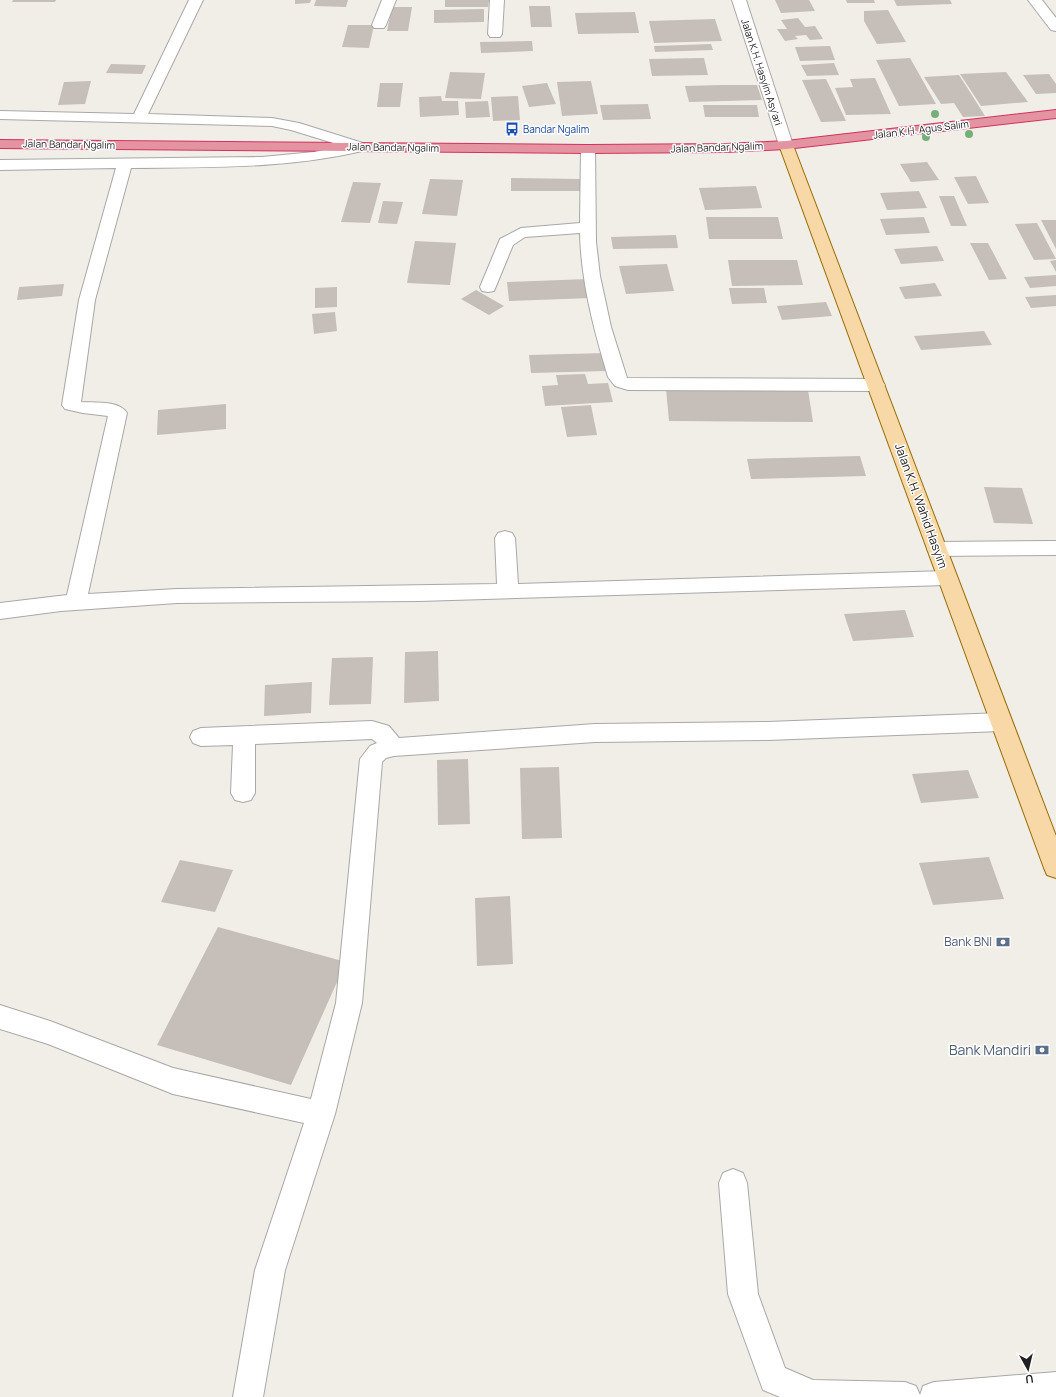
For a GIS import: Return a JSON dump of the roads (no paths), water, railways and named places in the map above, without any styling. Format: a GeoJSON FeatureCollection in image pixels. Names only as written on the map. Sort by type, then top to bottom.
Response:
{"type":"FeatureCollection","features":[{"type":"Feature","properties":{"kind":"highway","name":"Jalan K.H. Agus Salim"},"geometry":{"type":"LineString","coordinates":[[786,144],[1056,114]]}},
{"type":"Feature","properties":{"kind":"highway","name":"Jalan Bandar Ngalim"},"geometry":{"type":"LineString","coordinates":[[0,144],[588,149],[726,148],[786,144]]}},
{"type":"Feature","properties":{"kind":"main road","name":"Jalan K.H. Wahid Hasyim"},"geometry":{"type":"LineString","coordinates":[[786,144],[1056,868]]}},
{"type":"Feature","properties":{"kind":"street"},"geometry":{"type":"LineString","coordinates":[[140,117],[196,0]]}},
{"type":"Feature","properties":{"kind":"street"},"geometry":{"type":"LineString","coordinates":[[379,25],[389,0]]}},
{"type":"Feature","properties":{"kind":"street"},"geometry":{"type":"LineString","coordinates":[[495,34],[497,0]]}},
{"type":"Feature","properties":{"kind":"street","name":"Jalan K.H. Hasyim Asy'ari"},"geometry":{"type":"LineString","coordinates":[[738,0],[786,144]]}},
{"type":"Feature","properties":{"kind":"street"},"geometry":{"type":"LineString","coordinates":[[1035,0],[1056,27]]}},
{"type":"Feature","properties":{"kind":"street"},"geometry":{"type":"LineString","coordinates":[[0,115],[140,117],[272,122],[294,126],[361,147]]}},
{"type":"Feature","properties":{"kind":"street"},"geometry":{"type":"LineString","coordinates":[[0,165],[124,165],[262,162],[314,157],[361,147]]}},
{"type":"Feature","properties":{"kind":"street"},"geometry":{"type":"LineString","coordinates":[[588,149],[591,269],[602,331],[616,377],[621,382],[628,384],[876,385]]}},
{"type":"Feature","properties":{"kind":"street"},"geometry":{"type":"LineString","coordinates":[[76,602],[118,413],[110,409],[80,408],[71,405],[87,300],[124,165]]}},
{"type":"Feature","properties":{"kind":"street"},"geometry":{"type":"LineString","coordinates":[[488,287],[506,242],[512,237],[521,233],[589,227]]}},
{"type":"Feature","properties":{"kind":"street"},"geometry":{"type":"LineString","coordinates":[[505,538],[508,590]]}},
{"type":"Feature","properties":{"kind":"street"},"geometry":{"type":"LineString","coordinates":[[938,549],[1056,548]]}},
{"type":"Feature","properties":{"kind":"street"},"geometry":{"type":"LineString","coordinates":[[0,611],[76,602],[177,596],[419,594],[508,590],[947,578]]}},
{"type":"Feature","properties":{"kind":"street"},"geometry":{"type":"LineString","coordinates":[[248,1397],[270,1270],[321,1114],[348,1003],[371,759],[378,752],[394,747],[595,733],[768,731],[1001,722]]}},
{"type":"Feature","properties":{"kind":"street"},"geometry":{"type":"LineString","coordinates":[[201,737],[374,730],[380,732],[394,747]]}},
{"type":"Feature","properties":{"kind":"street"},"geometry":{"type":"LineString","coordinates":[[243,793],[244,735]]}},
{"type":"Feature","properties":{"kind":"street"},"geometry":{"type":"LineString","coordinates":[[0,1017],[50,1033],[172,1081],[321,1114]]}},
{"type":"Feature","properties":{"kind":"street"},"geometry":{"type":"LineString","coordinates":[[733,1183],[743,1294],[774,1379],[813,1395],[905,1397]]}},
{"type":"Feature","properties":{"kind":"street"},"geometry":{"type":"LineString","coordinates":[[934,1397],[1056,1387]]}},
{"type":"Feature","properties":{"kind":"place","name":"Bandar Ngalim"},"geometry":{"type":"Point","coordinates":[512,129]}},
{"type":"Feature","properties":{"kind":"place","name":"Bank BNI"},"geometry":{"type":"Point","coordinates":[1003,942]}},
{"type":"Feature","properties":{"kind":"place","name":"Bank Mandiri"},"geometry":{"type":"Point","coordinates":[1042,1050]}}]}
